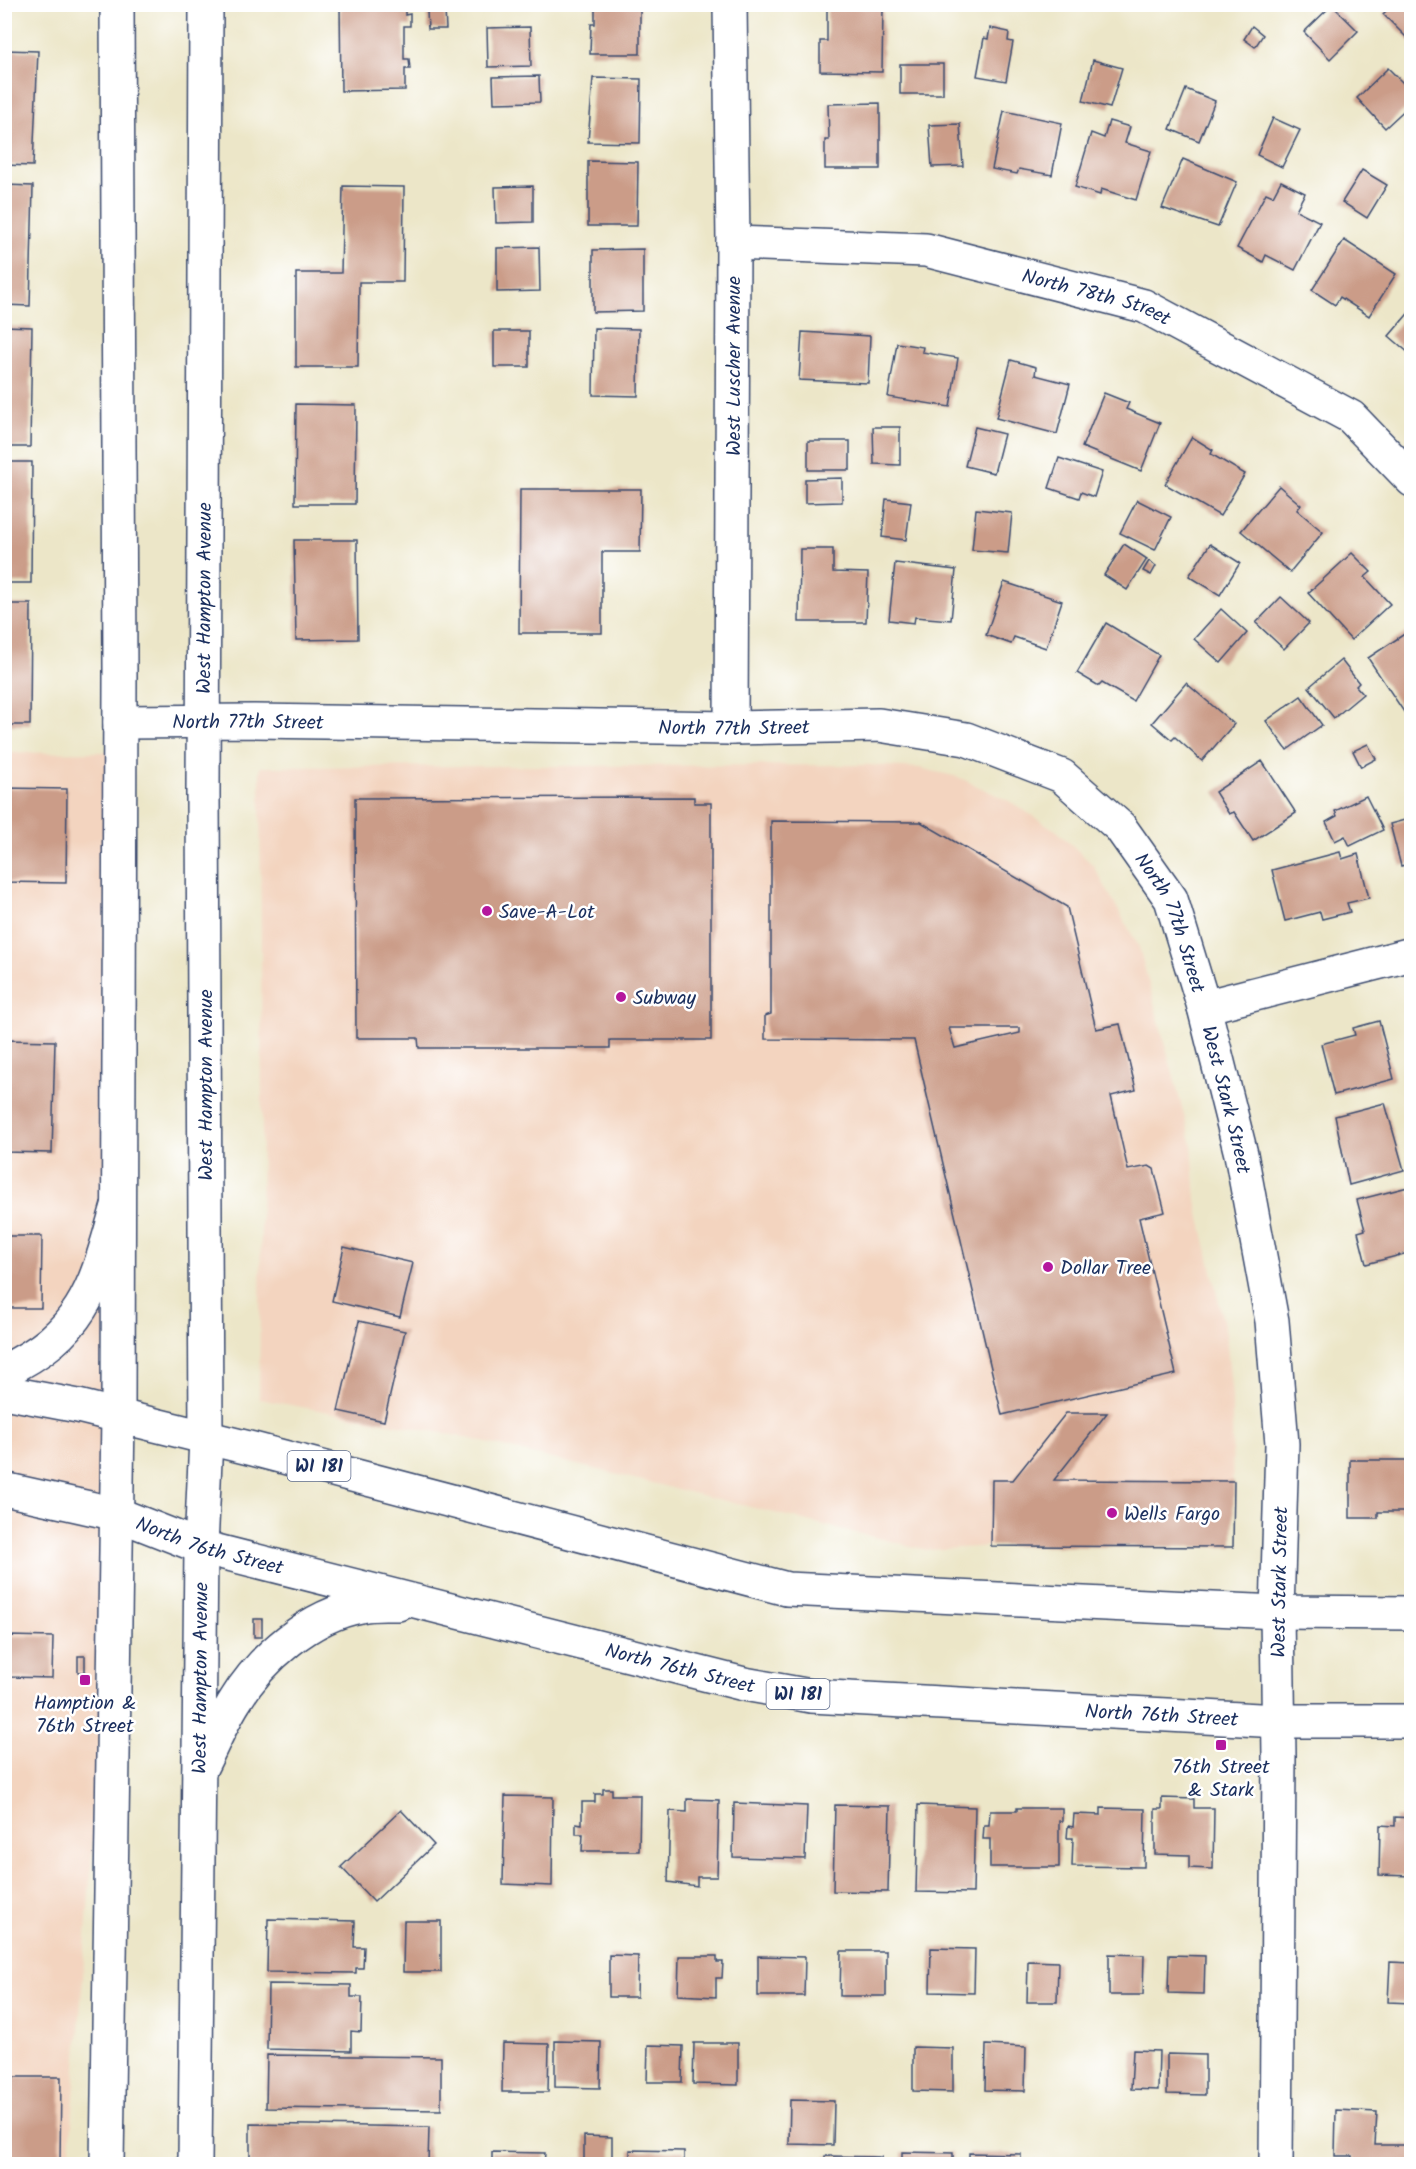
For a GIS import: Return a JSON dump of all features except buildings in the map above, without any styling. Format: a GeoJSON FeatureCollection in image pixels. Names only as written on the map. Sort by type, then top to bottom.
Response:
{"type":"FeatureCollection","features":[{"type":"Feature","properties":{"kind":"main road"},"geometry":{"type":"LineString","coordinates":[[107,2164],[118,1415],[120,722],[117,4]]}},
{"type":"Feature","properties":{"kind":"main road","name":"West Hampton Avenue"},"geometry":{"type":"LineString","coordinates":[[195,2164],[201,1547],[206,1439],[203,720],[206,4]]}},
{"type":"Feature","properties":{"kind":"main road","name":"West Luscher Avenue"},"geometry":{"type":"LineString","coordinates":[[730,4],[733,243],[731,728]]}},
{"type":"Feature","properties":{"kind":"main road","name":"North 78th Street"},"geometry":{"type":"LineString","coordinates":[[733,243],[926,250],[1144,306],[1351,417],[1412,480]]}},
{"type":"Feature","properties":{"kind":"main road","name":"North 77th Street"},"geometry":{"type":"LineString","coordinates":[[120,722],[203,720],[731,728],[879,725],[966,740],[1062,776],[1120,827],[1171,899],[1204,1007]]}},
{"type":"Feature","properties":{"kind":"main road"},"geometry":{"type":"LineString","coordinates":[[1204,1007],[1412,954]]}},
{"type":"Feature","properties":{"kind":"main road","name":"West Stark Street"},"geometry":{"type":"LineString","coordinates":[[1204,1007],[1241,1154],[1272,1321],[1282,1444],[1277,1612],[1279,1721],[1276,2164]]}},
{"type":"Feature","properties":{"kind":"main road"},"geometry":{"type":"LineString","coordinates":[[4,1371],[57,1336],[80,1311],[100,1269],[118,1206]]}},
{"type":"Feature","properties":{"kind":"main road","name":"WI 181"},"geometry":{"type":"LineString","coordinates":[[4,1392],[118,1415],[787,1589],[1277,1612],[1412,1613]]}},
{"type":"Feature","properties":{"kind":"main road","name":"North 76th Street"},"geometry":{"type":"LineString","coordinates":[[4,1489],[117,1514],[201,1547],[744,1684],[811,1696],[1279,1721],[1412,1721]]}},
{"type":"Feature","properties":{"kind":"main road"},"geometry":{"type":"LineString","coordinates":[[199,1771],[234,1702],[251,1678],[275,1653],[306,1630],[330,1616],[361,1606],[437,1606]]}},
{"type":"Feature","properties":{"kind":"shaded area"},"geometry":{"type":"Polygon","coordinates":[[[120,752],[117,1514],[69,2164],[4,2164],[4,753],[120,752]]]}},
{"type":"Feature","properties":{"kind":"shaded area"},"geometry":{"type":"Polygon","coordinates":[[[868,765],[919,768],[958,777],[1009,801],[1057,831],[1093,865],[1139,947],[1192,1145],[1196,1200],[1226,1334],[1232,1397],[1233,1547],[991,1546],[927,1550],[458,1436],[259,1399],[262,1131],[260,767],[868,765]]]}},
{"type":"Feature","properties":{"kind":"place","name":"Save-A-Lot"},"geometry":{"type":"Point","coordinates":[487,911]}},
{"type":"Feature","properties":{"kind":"place","name":"Subway"},"geometry":{"type":"Point","coordinates":[621,997]}},
{"type":"Feature","properties":{"kind":"place","name":"Dollar Tree"},"geometry":{"type":"Point","coordinates":[1048,1267]}},
{"type":"Feature","properties":{"kind":"place","name":"Wells Fargo"},"geometry":{"type":"Point","coordinates":[1112,1513]}},
{"type":"Feature","properties":{"kind":"place","name":"Hamption & 76th Street"},"geometry":{"type":"Point","coordinates":[85,1680]}},
{"type":"Feature","properties":{"kind":"place","name":"76th Street & Stark"},"geometry":{"type":"Point","coordinates":[1221,1745]}}]}
